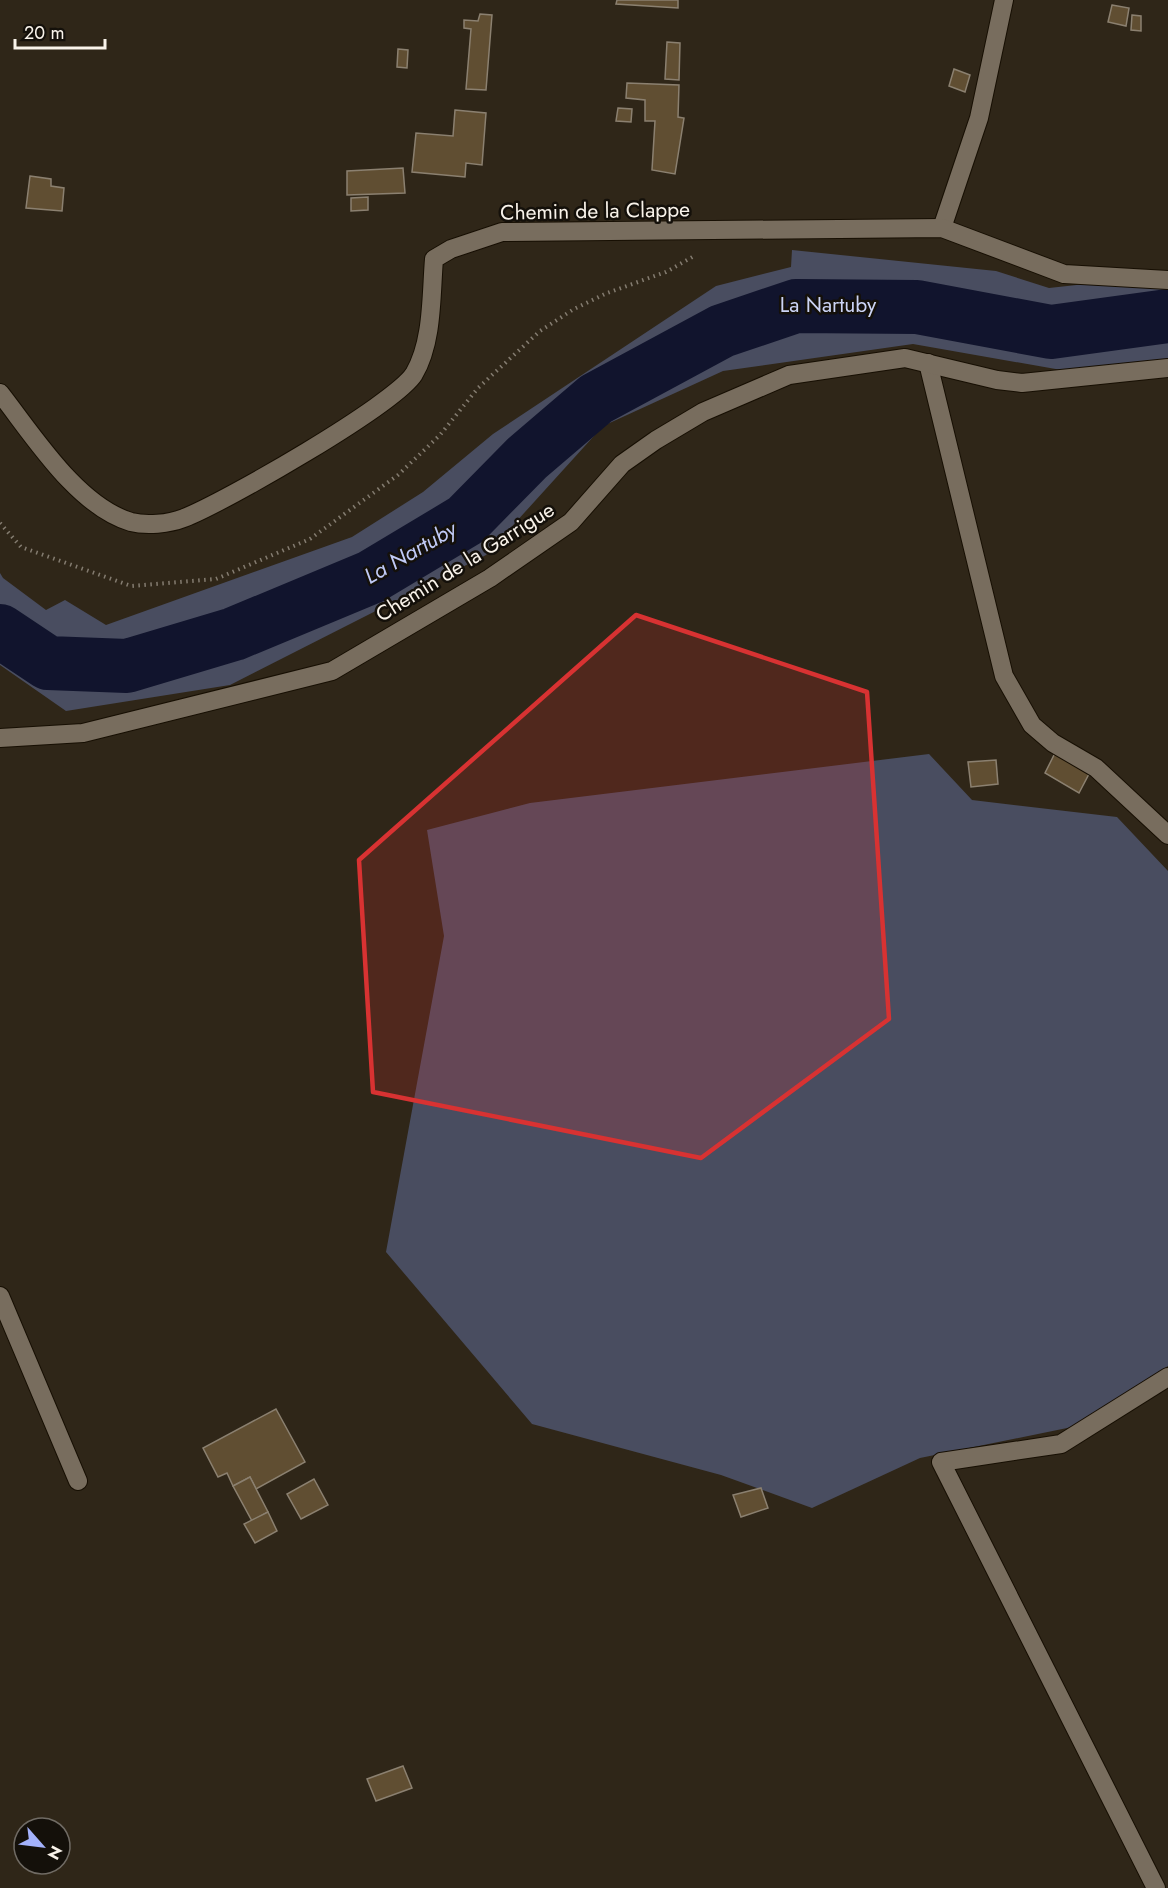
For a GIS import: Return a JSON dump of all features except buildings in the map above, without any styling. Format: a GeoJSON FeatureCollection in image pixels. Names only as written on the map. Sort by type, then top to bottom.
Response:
{"type":"FeatureCollection","features":[{"type":"Feature","properties":{"kind":"street"},"geometry":{"type":"LineString","coordinates":[[942,228],[979,118],[1004,0]]}},
{"type":"Feature","properties":{"kind":"street","name":"Chemin de la Clappe"},"geometry":{"type":"LineString","coordinates":[[0,393],[57,465],[93,500],[132,522],[152,524],[182,519],[285,463],[398,392],[413,375],[422,357],[434,259],[451,249],[502,232],[942,228],[1064,274],[1168,280]]}},
{"type":"Feature","properties":{"kind":"street","name":"Chemin de la Garrigue"},"geometry":{"type":"LineString","coordinates":[[0,738],[83,733],[332,671],[490,578],[571,522],[622,464],[703,412],[789,375],[905,358],[997,380],[1022,383],[1168,368]]}},
{"type":"Feature","properties":{"kind":"street"},"geometry":{"type":"LineString","coordinates":[[928,363],[1004,676],[1032,725],[1053,743],[1096,768],[1168,835]]}},
{"type":"Feature","properties":{"kind":"street"},"geometry":{"type":"LineString","coordinates":[[0,1296],[78,1481]]}},
{"type":"Feature","properties":{"kind":"street"},"geometry":{"type":"LineString","coordinates":[[1156,1888],[941,1462],[1060,1444],[1168,1377]]}},
{"type":"Feature","properties":{"kind":"path"},"geometry":{"type":"LineString","coordinates":[[0,523],[21,547],[131,586],[216,579],[310,539],[398,475],[440,435],[478,388],[540,331],[573,309],[598,297],[666,272],[691,260],[718,230]]}},
{"type":"Feature","properties":{"kind":"highlighted area"},"geometry":{"type":"Polygon","coordinates":[[[636,615],[867,692],[889,1019],[701,1158],[373,1092],[359,860],[636,615]]]}},
{"type":"Feature","properties":{"kind":"green space","name":"La Nartuby"},"geometry":{"type":"Polygon","coordinates":[[[792,250],[996,271],[1049,288],[1168,275],[1168,360],[1067,371],[913,344],[723,371],[603,426],[486,555],[230,685],[66,711],[0,665],[0,573],[3,578],[46,610],[65,600],[106,625],[352,537],[423,492],[493,434],[716,286],[791,267],[792,250]]]}},
{"type":"Feature","properties":{"kind":"green space"},"geometry":{"type":"Polygon","coordinates":[[[929,754],[972,800],[1117,817],[1168,871],[1168,1366],[1072,1427],[920,1458],[812,1508],[721,1475],[532,1424],[386,1252],[444,936],[427,830],[530,803],[929,754]]]}},
{"type":"Feature","properties":{"kind":"waterway","name":"La Nartuby"},"geometry":{"type":"LineString","coordinates":[[0,631],[48,663],[127,666],[234,634],[371,577],[466,520],[527,458],[596,399],[722,331],[796,306],[917,307],[1051,332],[1168,316]]}}]}
